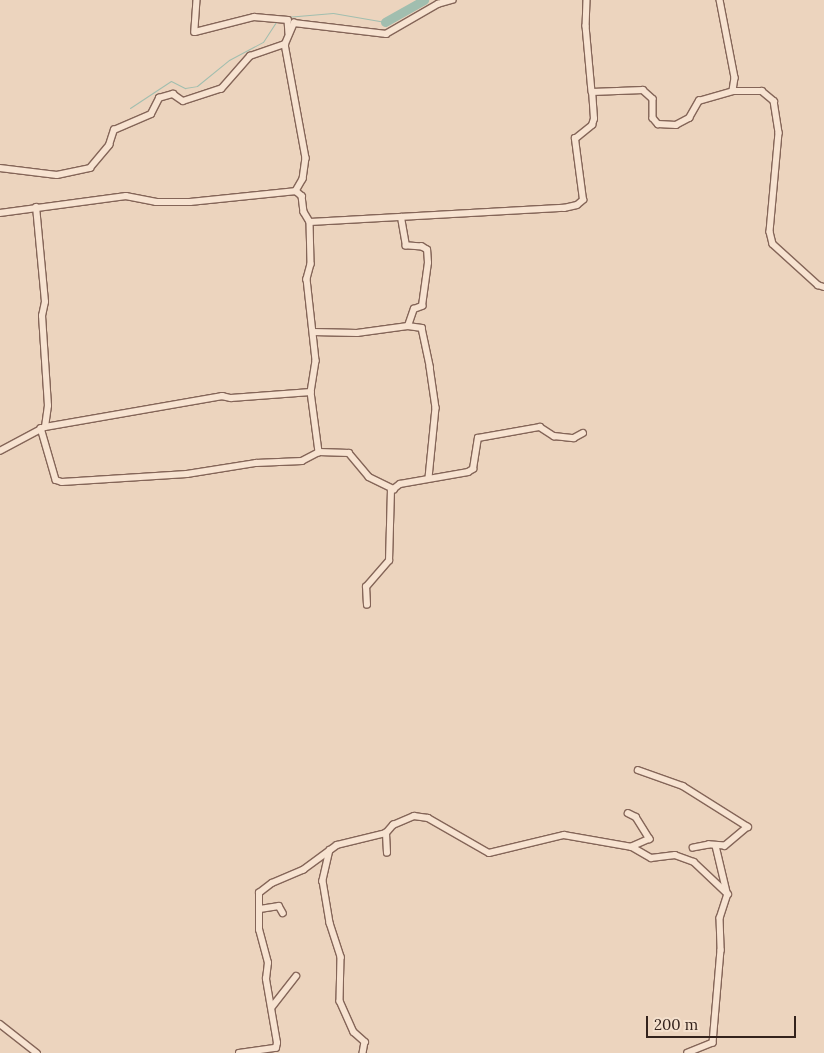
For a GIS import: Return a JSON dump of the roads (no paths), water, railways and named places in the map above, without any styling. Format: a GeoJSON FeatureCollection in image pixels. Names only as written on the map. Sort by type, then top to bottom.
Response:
{"type":"FeatureCollection","features":[{"type":"Feature","properties":{"kind":"street"},"geometry":{"type":"LineString","coordinates":[[197,0],[195,32],[254,17],[288,20],[289,34]]}},
{"type":"Feature","properties":{"kind":"street"},"geometry":{"type":"LineString","coordinates":[[296,190],[303,179],[306,158],[285,44],[294,23],[301,22],[386,34],[438,4],[452,0]]}},
{"type":"Feature","properties":{"kind":"street"},"geometry":{"type":"LineString","coordinates":[[310,222],[577,206],[583,200],[575,139],[592,125],[594,119],[586,26],[587,0]]}},
{"type":"Feature","properties":{"kind":"street"},"geometry":{"type":"LineString","coordinates":[[720,0],[735,78],[733,91]]}},
{"type":"Feature","properties":{"kind":"street"},"geometry":{"type":"LineString","coordinates":[[0,168],[57,175],[90,168],[109,145],[114,130],[151,114],[159,98],[173,94],[184,101],[221,88],[250,56],[285,44]]}},
{"type":"Feature","properties":{"kind":"street"},"geometry":{"type":"LineString","coordinates":[[592,92],[643,90],[653,99],[653,118],[658,124],[676,125],[690,118],[699,101],[733,91],[762,91],[774,101],[779,133],[770,232],[774,244],[818,285],[824,287]]}},
{"type":"Feature","properties":{"kind":"street"},"geometry":{"type":"LineString","coordinates":[[0,213],[126,196],[156,202],[190,202],[296,190]]}},
{"type":"Feature","properties":{"kind":"street"},"geometry":{"type":"LineString","coordinates":[[296,190],[302,196],[304,212],[310,222],[310,264],[307,279],[316,361],[311,392],[319,452]]}},
{"type":"Feature","properties":{"kind":"street"},"geometry":{"type":"LineString","coordinates":[[36,207],[44,302],[42,316],[48,406],[43,427],[56,480],[62,482],[187,474],[256,463],[302,460],[319,452],[349,453],[369,477],[394,489]]}},
{"type":"Feature","properties":{"kind":"street"},"geometry":{"type":"LineString","coordinates":[[401,216],[406,246],[422,247],[427,250],[428,262],[422,306],[414,309],[408,326]]}},
{"type":"Feature","properties":{"kind":"street"},"geometry":{"type":"LineString","coordinates":[[313,332],[357,333],[408,326],[422,328],[436,408],[429,478]]}},
{"type":"Feature","properties":{"kind":"street"},"geometry":{"type":"LineString","coordinates":[[0,452],[43,427],[222,396],[231,398],[311,392]]}},
{"type":"Feature","properties":{"kind":"street"},"geometry":{"type":"LineString","coordinates":[[367,605],[366,586],[389,561],[394,489],[400,484],[473,469],[478,438],[540,427],[554,436],[574,438],[582,433]]}},
{"type":"Feature","properties":{"kind":"street"},"geometry":{"type":"LineString","coordinates":[[638,770],[683,786],[748,828],[732,843],[693,848]]}},
{"type":"Feature","properties":{"kind":"street"},"geometry":{"type":"LineString","coordinates":[[628,813],[636,817],[650,839],[632,847]]}},
{"type":"Feature","properties":{"kind":"street"},"geometry":{"type":"LineString","coordinates":[[387,853],[386,833],[392,825],[414,816],[428,818],[489,853],[564,835],[632,847],[651,858],[674,855],[694,862],[728,894]]}},
{"type":"Feature","properties":{"kind":"street"},"geometry":{"type":"LineString","coordinates":[[239,1053],[276,1048],[272,1007],[266,979],[268,963],[259,930],[259,892],[303,870],[330,850],[345,842],[386,833]]}},
{"type":"Feature","properties":{"kind":"street"},"geometry":{"type":"LineString","coordinates":[[688,1053],[713,1043],[721,950],[720,918],[728,894],[716,846]]}},
{"type":"Feature","properties":{"kind":"street"},"geometry":{"type":"LineString","coordinates":[[330,850],[323,881],[330,923],[341,957],[340,1001],[354,1032],[365,1042],[363,1053]]}},
{"type":"Feature","properties":{"kind":"street"},"geometry":{"type":"LineString","coordinates":[[260,909],[280,906],[283,913]]}},
{"type":"Feature","properties":{"kind":"street"},"geometry":{"type":"LineString","coordinates":[[272,1007],[296,976]]}},
{"type":"Feature","properties":{"kind":"street"},"geometry":{"type":"LineString","coordinates":[[0,1024],[37,1053]]}},
{"type":"Feature","properties":{"kind":"waterway"},"geometry":{"type":"LineString","coordinates":[[385,22],[424,0]]}},
{"type":"Feature","properties":{"kind":"waterway"},"geometry":{"type":"LineString","coordinates":[[286,17],[333,13],[385,22]]}},
{"type":"Feature","properties":{"kind":"waterway"},"geometry":{"type":"LineString","coordinates":[[130,108],[171,81],[185,88],[197,86],[229,60],[263,42],[276,22]]}}]}
